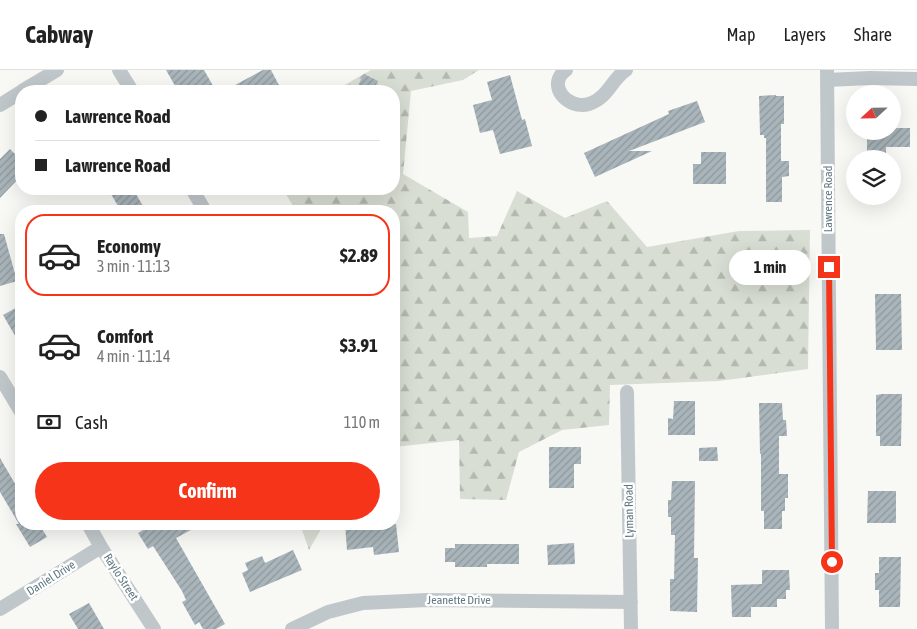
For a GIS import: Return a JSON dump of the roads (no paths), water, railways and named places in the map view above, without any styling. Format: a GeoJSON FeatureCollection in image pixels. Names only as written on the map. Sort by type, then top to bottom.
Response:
{"type":"FeatureCollection","features":[{"type":"Feature","properties":{"kind":"street"},"geometry":{"type":"LineString","coordinates":[[33,85],[57,70]]}},
{"type":"Feature","properties":{"kind":"street"},"geometry":{"type":"LineString","coordinates":[[119,70],[128,85]]}},
{"type":"Feature","properties":{"kind":"street"},"geometry":{"type":"LineString","coordinates":[[566,70],[561,74],[558,85],[567,101],[576,105],[594,101],[602,96],[609,90],[620,74],[626,70]]}},
{"type":"Feature","properties":{"kind":"street"},"geometry":{"type":"LineString","coordinates":[[827,75],[917,79]]}},
{"type":"Feature","properties":{"kind":"street","name":"Lawrence Road"},"geometry":{"type":"LineString","coordinates":[[827,75],[832,629]]}},
{"type":"Feature","properties":{"kind":"street"},"geometry":{"type":"LineString","coordinates":[[0,105],[15,96]]}},
{"type":"Feature","properties":{"kind":"street"},"geometry":{"type":"LineString","coordinates":[[0,378],[15,402]]}},
{"type":"Feature","properties":{"kind":"street","name":"Lyman Road"},"geometry":{"type":"LineString","coordinates":[[627,392],[631,629]]}},
{"type":"Feature","properties":{"kind":"street","name":"Raylo Street"},"geometry":{"type":"LineString","coordinates":[[91,530],[154,629]]}},
{"type":"Feature","properties":{"kind":"street","name":"Daniel Drive"},"geometry":{"type":"LineString","coordinates":[[0,609],[101,547]]}},
{"type":"Feature","properties":{"kind":"street","name":"Jeanette Drive"},"geometry":{"type":"LineString","coordinates":[[292,629],[328,612],[363,603],[427,600],[631,602]]}}]}
